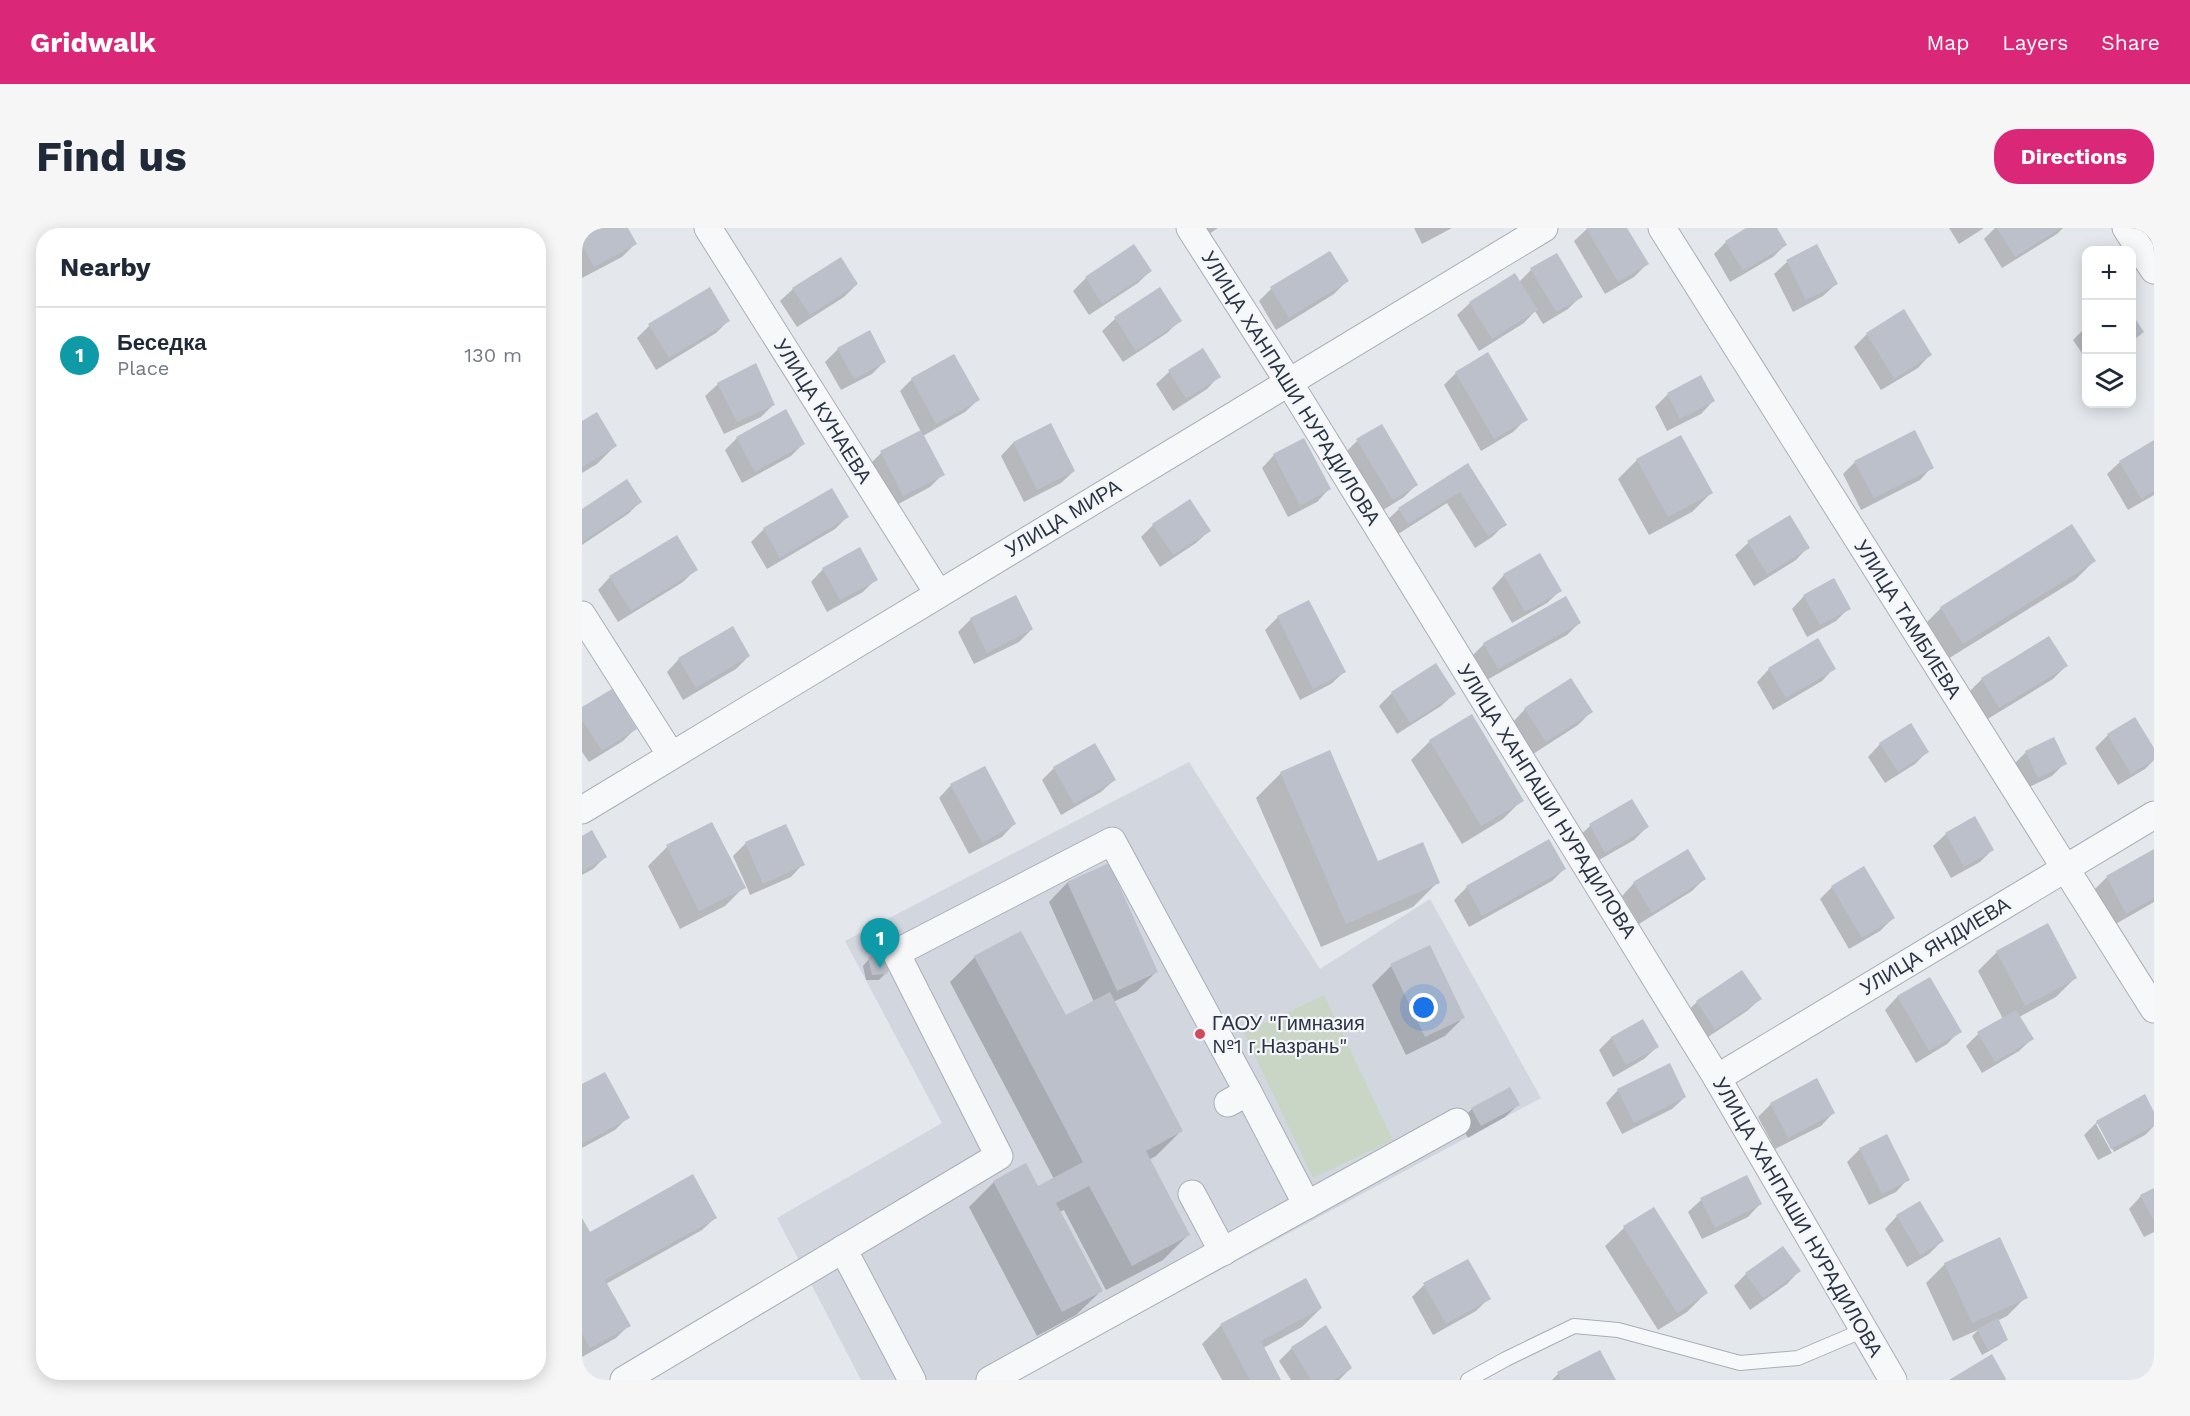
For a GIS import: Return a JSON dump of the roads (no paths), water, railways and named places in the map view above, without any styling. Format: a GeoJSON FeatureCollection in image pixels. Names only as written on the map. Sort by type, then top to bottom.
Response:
{"type":"FeatureCollection","features":[{"type":"Feature","properties":{"kind":"street","name":"УЛИЦА КУНАЕВА"},"geometry":{"type":"LineString","coordinates":[[708,228],[938,593]]}},
{"type":"Feature","properties":{"kind":"street","name":"УЛИЦА ХАНПАШИ НУРАДИЛОВА"},"geometry":{"type":"LineString","coordinates":[[1190,228],[1288,381],[1717,1078],[1893,1380]]}},
{"type":"Feature","properties":{"kind":"street","name":"УЛИЦА МИРА"},"geometry":{"type":"LineString","coordinates":[[582,810],[1544,228]]}},
{"type":"Feature","properties":{"kind":"street","name":"УЛИЦА ТАМБИЕВА"},"geometry":{"type":"LineString","coordinates":[[1662,228],[2154,1009]]}},
{"type":"Feature","properties":{"kind":"street"},"geometry":{"type":"LineString","coordinates":[[2126,228],[2154,270]]}},
{"type":"Feature","properties":{"kind":"street"},"geometry":{"type":"LineString","coordinates":[[582,615],[671,755]]}},
{"type":"Feature","properties":{"kind":"street","name":"УЛИЦА ЯНДИЕВА"},"geometry":{"type":"LineString","coordinates":[[1717,1078],[2064,867],[2154,815]]}},
{"type":"Feature","properties":{"kind":"street"},"geometry":{"type":"LineString","coordinates":[[624,1380],[999,1156],[896,953],[1112,841],[1238,1098],[1307,1205]]}},
{"type":"Feature","properties":{"kind":"street"},"geometry":{"type":"LineString","coordinates":[[990,1380],[1458,1122]]}},
{"type":"Feature","properties":{"kind":"street"},"geometry":{"type":"LineString","coordinates":[[1192,1194],[1223,1252]]}},
{"type":"Feature","properties":{"kind":"street"},"geometry":{"type":"LineString","coordinates":[[843,1249],[912,1380]]}},
{"type":"Feature","properties":{"kind":"lane"},"geometry":{"type":"LineString","coordinates":[[1468,1380],[1574,1326],[1618,1330],[1740,1363],[1798,1358],[1864,1330]]}},
{"type":"Feature","properties":{"kind":"place","name":"Беседка"},"geometry":{"type":"Point","coordinates":[880,968]}},
{"type":"Feature","properties":{"kind":"place","name":"ГАОУ \"Гимназия №1 г.Назрань\""},"geometry":{"type":"Point","coordinates":[1200,1034]}}]}
